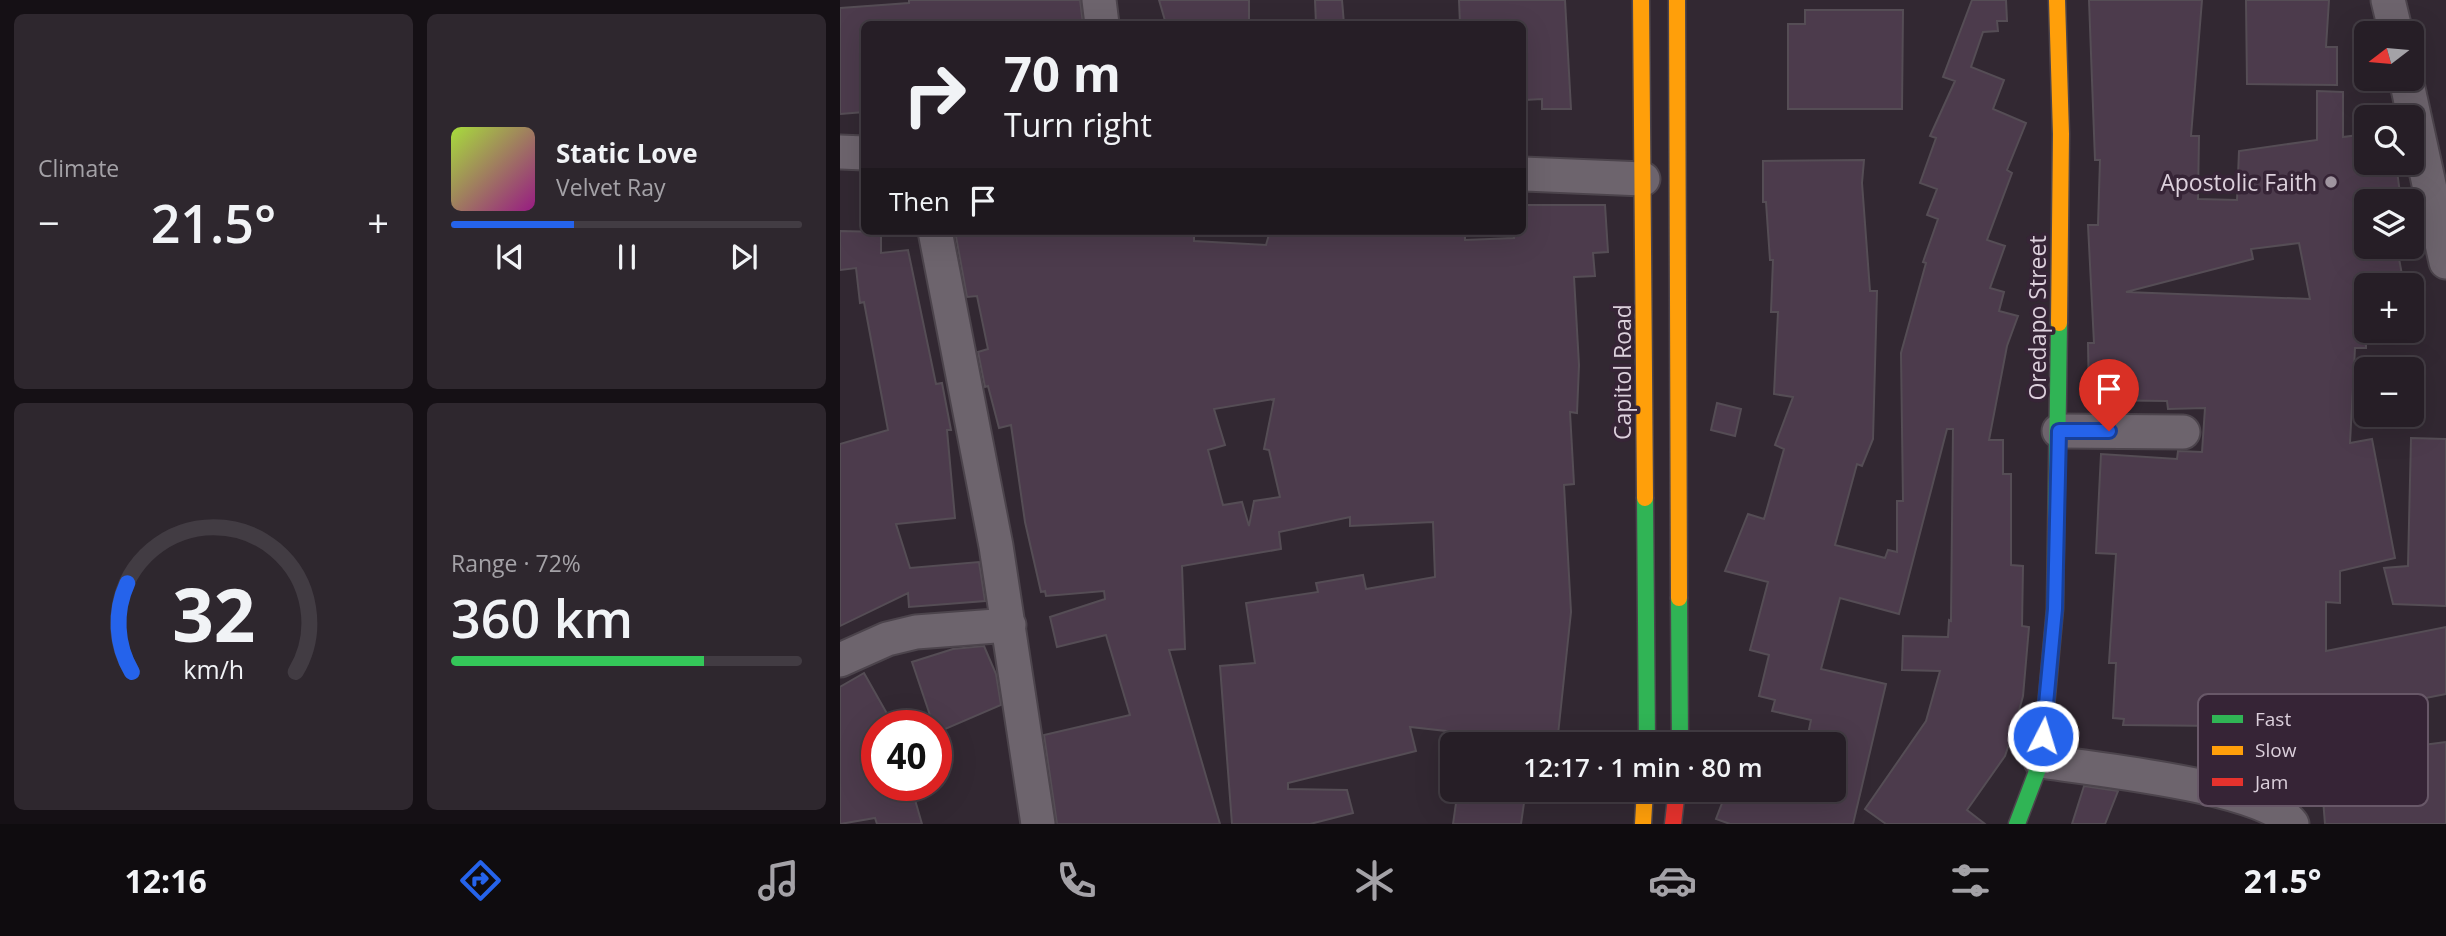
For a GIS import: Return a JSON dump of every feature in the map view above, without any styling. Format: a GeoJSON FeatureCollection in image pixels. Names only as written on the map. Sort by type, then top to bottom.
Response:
{"type":"FeatureCollection","features":[{"type":"Feature","properties":{"kind":"main road","name":"Capitol Road"},"geometry":{"type":"LineString","coordinates":[[1641,0],[1647,732]]}},
{"type":"Feature","properties":{"kind":"main road"},"geometry":{"type":"LineString","coordinates":[[1677,0],[1681,732]]}},
{"type":"Feature","properties":{"kind":"main road","name":"Oredapo Street"},"geometry":{"type":"LineString","coordinates":[[2017,824],[2041,761],[2055,609],[2061,134],[2057,0]]}},
{"type":"Feature","properties":{"kind":"main road"},"geometry":{"type":"LineString","coordinates":[[1643,824],[1644,802]]}},
{"type":"Feature","properties":{"kind":"main road"},"geometry":{"type":"LineString","coordinates":[[1674,824],[1675,802]]}},
{"type":"Feature","properties":{"kind":"street"},"geometry":{"type":"LineString","coordinates":[[1099,0],[1102,21]]}},
{"type":"Feature","properties":{"kind":"street"},"geometry":{"type":"LineString","coordinates":[[2388,0],[2393,21]]}},
{"type":"Feature","properties":{"kind":"street"},"geometry":{"type":"LineString","coordinates":[[2409,91],[2446,262]]}},
{"type":"Feature","properties":{"kind":"street"},"geometry":{"type":"LineString","coordinates":[[840,152],[861,153]]}},
{"type":"Feature","properties":{"kind":"street"},"geometry":{"type":"LineString","coordinates":[[1526,174],[1643,179]]}},
{"type":"Feature","properties":{"kind":"street"},"geometry":{"type":"LineString","coordinates":[[936,235],[1009,625],[1038,824]]}},
{"type":"Feature","properties":{"kind":"street"},"geometry":{"type":"LineString","coordinates":[[2059,431],[2183,432]]}},
{"type":"Feature","properties":{"kind":"street"},"geometry":{"type":"LineString","coordinates":[[840,660],[887,639],[916,632],[1009,625]]}},
{"type":"Feature","properties":{"kind":"street"},"geometry":{"type":"LineString","coordinates":[[2041,761],[2198,787]]}},
{"type":"Feature","properties":{"kind":"street"},"geometry":{"type":"LineString","coordinates":[[2263,806],[2278,812],[2292,824]]}},
{"type":"Feature","properties":{"kind":"building"},"geometry":{"type":"Polygon","coordinates":[[[909,0],[1080,0],[1083,21],[861,21],[861,112],[840,114],[840,8],[909,3],[909,0]]]}},
{"type":"Feature","properties":{"kind":"building"},"geometry":{"type":"Polygon","coordinates":[[[1159,0],[1249,0],[1249,21],[1165,21],[1159,0]]]}},
{"type":"Feature","properties":{"kind":"building"},"geometry":{"type":"Polygon","coordinates":[[[1315,0],[1342,0],[1344,21],[1316,21],[1315,0]]]}},
{"type":"Feature","properties":{"kind":"building"},"geometry":{"type":"Polygon","coordinates":[[[1459,0],[1565,0],[1571,109],[1542,109],[1542,99],[1526,100],[1526,21],[1460,21],[1459,0]]]}},
{"type":"Feature","properties":{"kind":"building"},"geometry":{"type":"Polygon","coordinates":[[[1972,0],[2006,0],[2007,21],[1997,21],[1998,31],[1983,32],[1971,67],[2004,80],[1993,109],[2026,123],[2007,170],[2012,173],[1987,240],[2005,246],[1990,288],[2004,292],[1999,311],[2018,316],[2007,346],[1989,440],[2003,440],[2003,474],[2011,474],[2011,565],[2023,566],[2022,626],[2029,627],[2023,696],[2014,729],[2005,756],[1967,810],[1985,824],[1886,824],[1865,809],[1926,721],[1940,671],[1902,670],[1903,636],[1948,637],[1949,620],[1951,621],[1953,429],[1947,429],[1899,614],[1840,598],[1821,669],[1886,684],[1853,824],[1730,824],[1716,819],[1722,802],[1846,802],[1846,732],[1808,732],[1811,720],[1772,711],[1775,700],[1759,696],[1769,655],[1750,650],[1768,582],[1725,571],[1748,514],[1764,519],[1784,449],[1775,445],[1793,397],[1774,394],[1778,312],[1771,312],[1773,260],[1770,260],[1766,202],[1763,202],[1763,161],[1864,160],[1862,183],[1870,291],[1877,291],[1873,439],[1862,466],[1857,464],[1835,545],[1885,558],[1888,550],[1897,552],[1897,501],[1903,501],[1901,353],[1926,263],[1923,262],[1938,219],[1927,215],[1937,189],[1920,183],[1936,138],[1930,136],[1955,81],[1943,77],[1972,0]]]}},
{"type":"Feature","properties":{"kind":"building"},"geometry":{"type":"Polygon","coordinates":[[[2089,0],[2202,0],[2191,136],[2199,136],[2198,199],[2237,200],[2239,151],[2317,140],[2317,91],[2343,92],[2343,137],[2354,136],[2354,175],[2398,175],[2399,189],[2354,189],[2354,259],[2399,259],[2402,273],[2354,273],[2354,343],[2366,343],[2366,348],[2355,348],[2350,443],[2372,439],[2395,558],[2340,571],[2340,603],[2326,602],[2326,651],[2446,627],[2446,694],[2428,698],[2428,694],[2198,694],[2198,726],[2123,725],[2124,719],[2113,718],[2116,663],[2109,663],[2116,554],[2096,553],[2101,454],[2177,459],[2178,451],[2202,452],[2205,408],[2168,409],[2167,401],[2089,400],[2088,343],[2094,343],[2088,225],[2098,225],[2100,160],[2095,160],[2089,0]],[[2299,243],[2251,249],[2253,259],[2126,292],[2310,299],[2299,243]]]}},
{"type":"Feature","properties":{"kind":"building"},"geometry":{"type":"Polygon","coordinates":[[[2246,0],[2329,0],[2326,47],[2337,47],[2337,85],[2247,84],[2246,0]]]}},
{"type":"Feature","properties":{"kind":"building"},"geometry":{"type":"Polygon","coordinates":[[[1805,10],[1903,10],[1902,109],[1788,109],[1788,24],[1805,24],[1805,10]]]}},
{"type":"Feature","properties":{"kind":"building"},"geometry":{"type":"Polygon","coordinates":[[[1526,205],[1605,205],[1608,252],[1593,253],[1595,276],[1574,277],[1579,365],[1577,413],[1570,412],[1574,484],[1564,485],[1571,612],[1558,732],[1455,732],[1410,727],[1416,751],[1288,783],[1288,789],[1347,790],[1353,813],[1310,824],[1232,824],[1220,666],[1255,663],[1246,603],[1318,592],[1316,583],[1363,575],[1366,589],[1435,577],[1433,522],[1350,526],[1350,517],[1279,532],[1281,549],[1182,566],[1185,649],[1169,650],[1220,824],[1057,824],[1044,735],[1130,715],[1106,635],[1057,647],[1050,617],[1105,599],[1104,591],[1046,596],[1045,591],[1041,592],[1025,522],[1011,425],[999,428],[988,386],[985,387],[978,352],[988,349],[977,296],[967,297],[956,235],[1194,235],[1194,241],[1266,245],[1269,235],[1465,235],[1465,240],[1526,235],[1526,205]],[[1274,399],[1214,409],[1225,445],[1208,450],[1223,505],[1242,502],[1249,526],[1254,501],[1280,497],[1269,450],[1264,449],[1274,399]]]}},
{"type":"Feature","properties":{"kind":"building"},"geometry":{"type":"Polygon","coordinates":[[[840,231],[881,235],[881,253],[908,250],[936,384],[942,383],[951,430],[947,430],[955,518],[896,524],[910,568],[979,562],[985,601],[909,607],[908,593],[840,626],[840,444],[888,430],[864,302],[860,303],[856,268],[840,270],[840,231]]]}},
{"type":"Feature","properties":{"kind":"building"},"geometry":{"type":"Polygon","coordinates":[[[1717,403],[1741,409],[1735,436],[1711,430],[1717,403]]]}},
{"type":"Feature","properties":{"kind":"building"},"geometry":{"type":"Polygon","coordinates":[[[2411,438],[2446,439],[2446,606],[2393,604],[2384,568],[2408,566],[2411,438]]]}},
{"type":"Feature","properties":{"kind":"building"},"geometry":{"type":"Polygon","coordinates":[[[984,646],[996,674],[1001,705],[952,726],[952,710],[928,710],[912,662],[953,649],[984,646]]]}},
{"type":"Feature","properties":{"kind":"building"},"geometry":{"type":"Polygon","coordinates":[[[864,673],[885,710],[861,710],[861,801],[915,801],[922,824],[877,824],[875,818],[840,824],[840,687],[864,673]]]}},
{"type":"Feature","properties":{"kind":"building"},"geometry":{"type":"Polygon","coordinates":[[[2446,742],[2446,824],[2325,824],[2324,806],[2428,806],[2428,744],[2446,742]]]}},
{"type":"Feature","properties":{"kind":"building"},"geometry":{"type":"Polygon","coordinates":[[[2084,786],[2118,791],[2105,824],[2072,824],[2084,786]]]}},
{"type":"Feature","properties":{"kind":"building"},"geometry":{"type":"Polygon","coordinates":[[[1456,802],[1524,802],[1521,824],[1453,824],[1456,802]]]}},
{"type":"Feature","properties":{"kind":"traffic: fast"},"geometry":{"type":"LineString","coordinates":[[2017,824],[2041,761],[2055,609],[2059,323]]}},
{"type":"Feature","properties":{"kind":"traffic: fast"},"geometry":{"type":"LineString","coordinates":[[1645,498],[1647,732]]}},
{"type":"Feature","properties":{"kind":"traffic: fast"},"geometry":{"type":"LineString","coordinates":[[1679,598],[1680,732]]}},
{"type":"Feature","properties":{"kind":"traffic: slow"},"geometry":{"type":"LineString","coordinates":[[1641,0],[1645,498]]}},
{"type":"Feature","properties":{"kind":"traffic: slow"},"geometry":{"type":"LineString","coordinates":[[1677,0],[1679,598]]}},
{"type":"Feature","properties":{"kind":"traffic: slow"},"geometry":{"type":"LineString","coordinates":[[2057,0],[2061,134],[2059,323]]}},
{"type":"Feature","properties":{"kind":"traffic: slow"},"geometry":{"type":"LineString","coordinates":[[1643,824],[1644,802]]}},
{"type":"Feature","properties":{"kind":"traffic: jam"},"geometry":{"type":"LineString","coordinates":[[1673,824],[1676,802]]}},
{"type":"Feature","properties":{"kind":"place","name":"Apostolic Faith"},"geometry":{"type":"Point","coordinates":[2331,182]}},
{"type":"Feature","properties":{"kind":"route"},"geometry":{"type":"LineString","coordinates":[[2043,736],[2055,609],[2059,431],[2109,431]]}}]}
